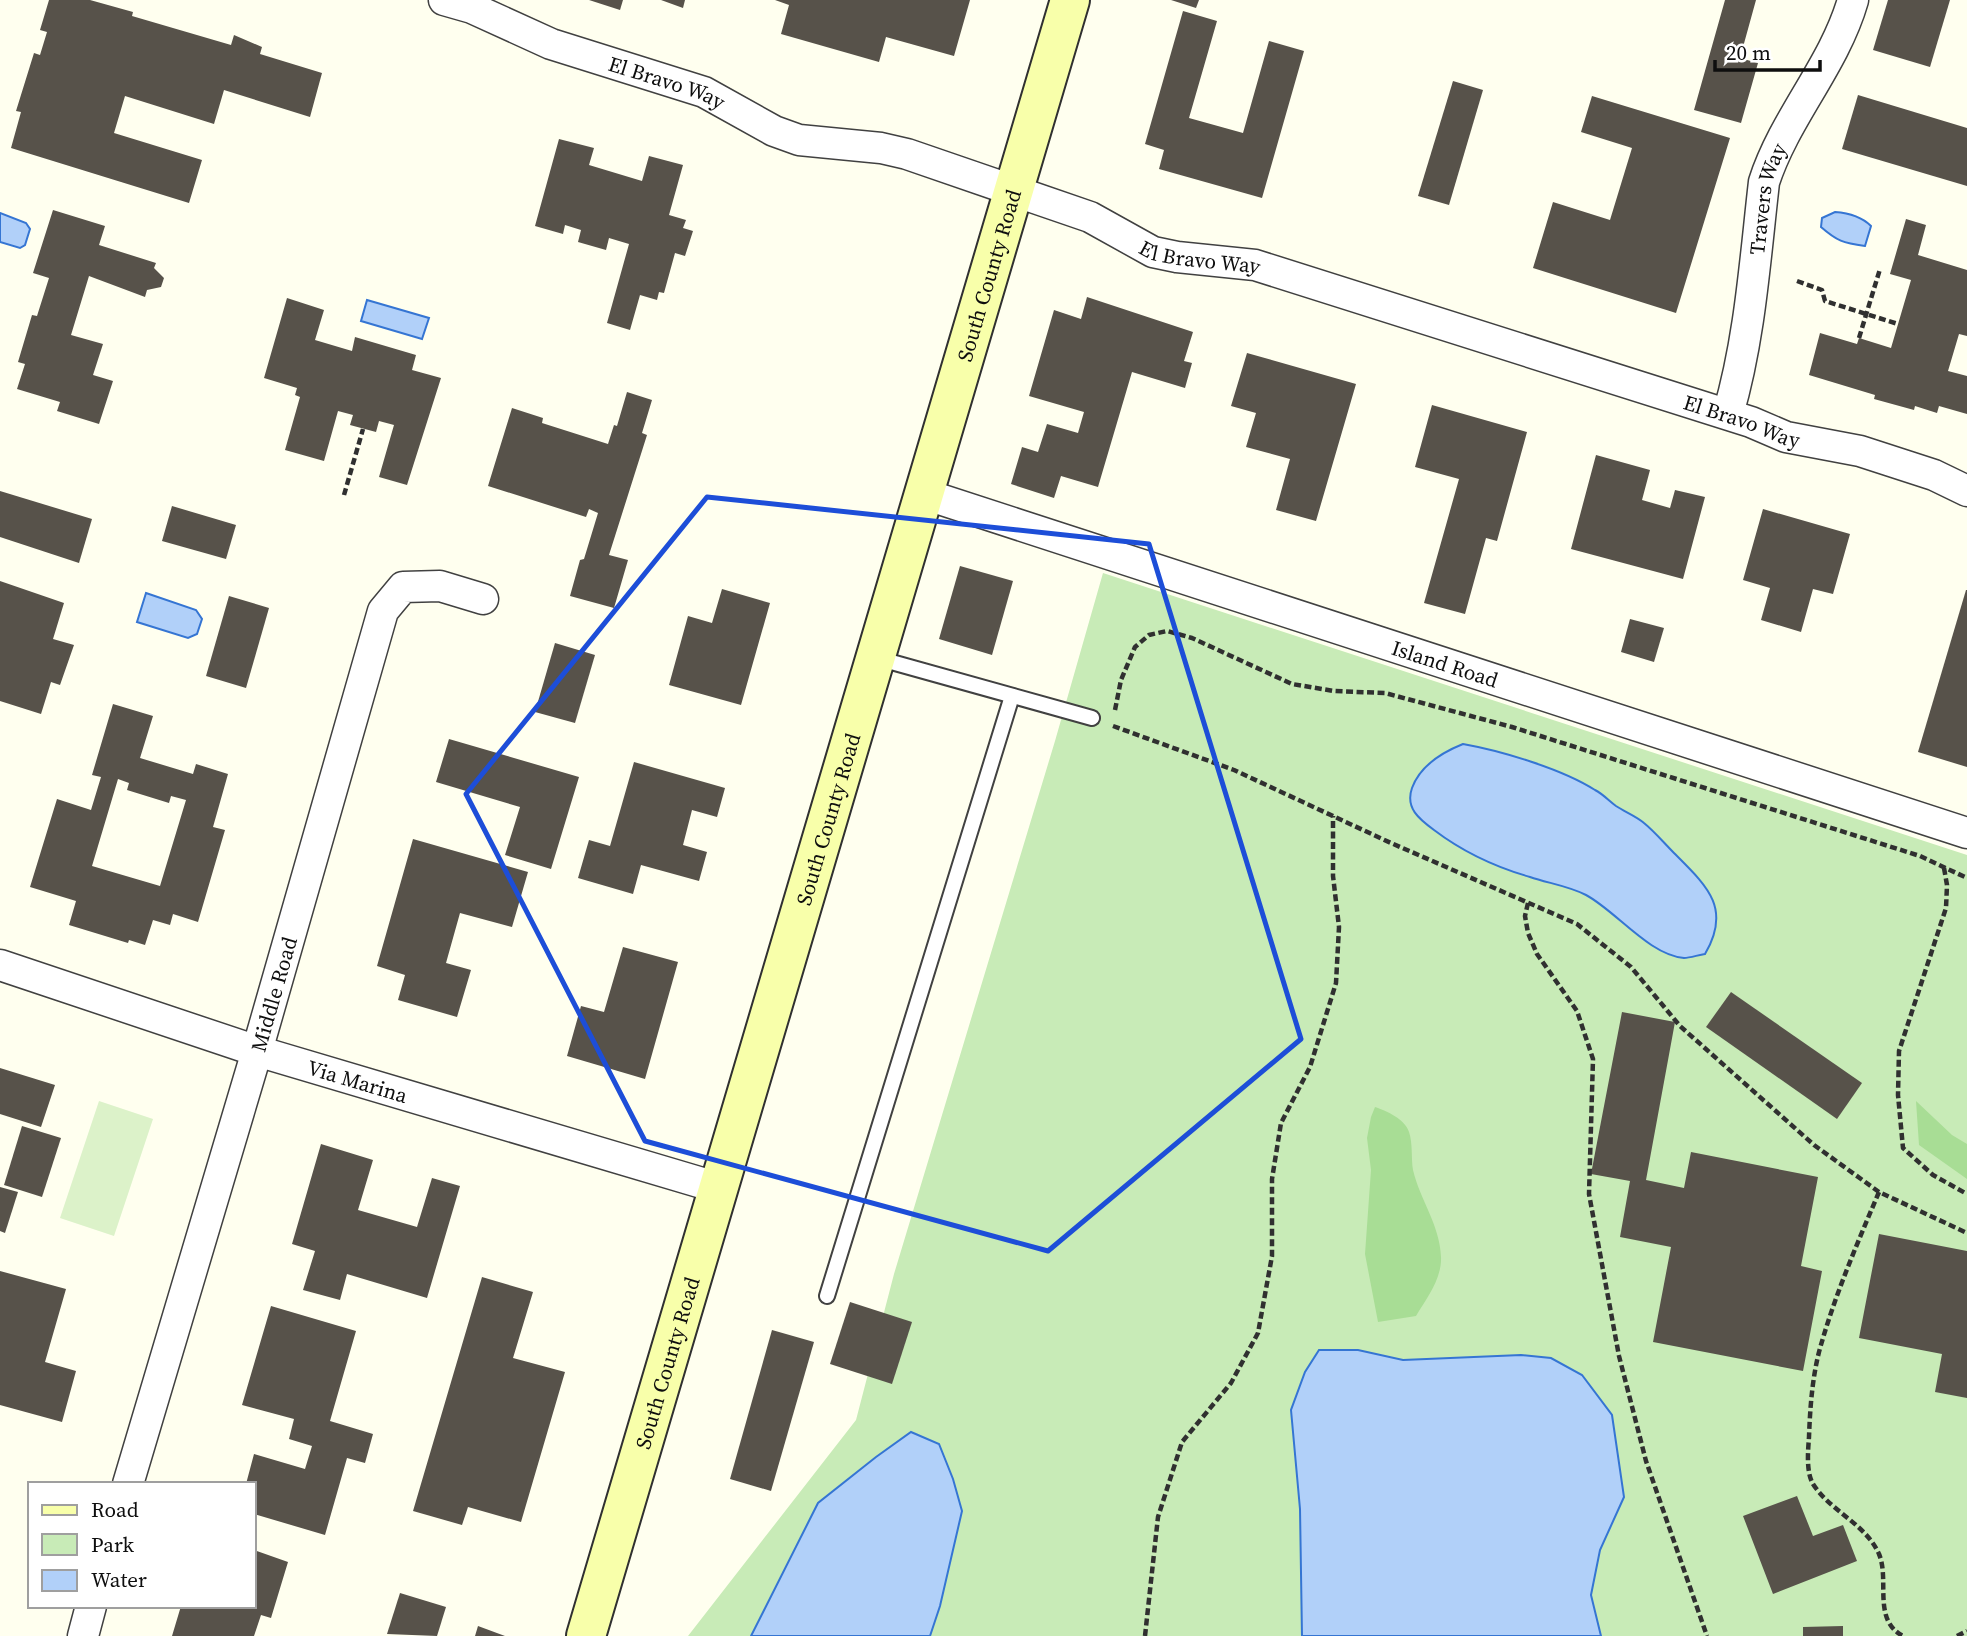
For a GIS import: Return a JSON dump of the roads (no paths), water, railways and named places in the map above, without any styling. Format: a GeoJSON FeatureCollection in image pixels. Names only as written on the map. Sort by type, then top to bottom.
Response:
{"type":"FeatureCollection","features":[{"type":"Feature","properties":{"kind":"main road","name":"South County Road"},"geometry":{"type":"LineString","coordinates":[[586,1636],[1070,0]]}},
{"type":"Feature","properties":{"kind":"street","name":"El Bravo Way"},"geometry":{"type":"LineString","coordinates":[[444,0],[472,8],[551,44],[704,92],[750,119],[799,140],[894,151],[1090,217],[1153,252],[1255,265],[1728,414],[1786,437],[1860,451],[1934,475],[1967,491]]}},
{"type":"Feature","properties":{"kind":"street","name":"Travers Way"},"geometry":{"type":"LineString","coordinates":[[1728,414],[1745,345],[1764,182],[1785,130],[1841,35],[1853,0]]}},
{"type":"Feature","properties":{"kind":"street","name":"Island Road"},"geometry":{"type":"LineString","coordinates":[[924,494],[1967,833]]}},
{"type":"Feature","properties":{"kind":"street","name":"Middle Road"},"geometry":{"type":"LineString","coordinates":[[129,1482],[257,1051],[383,611],[403,587],[440,586],[483,599]]}},
{"type":"Feature","properties":{"kind":"street","name":"Via Marina"},"geometry":{"type":"LineString","coordinates":[[0,965],[257,1051],[719,1188]]}},
{"type":"Feature","properties":{"kind":"street"},"geometry":{"type":"LineString","coordinates":[[83,1636],[90,1608]]}},
{"type":"Feature","properties":{"kind":"lane"},"geometry":{"type":"LineString","coordinates":[[876,657],[1092,718]]}},
{"type":"Feature","properties":{"kind":"lane"},"geometry":{"type":"LineString","coordinates":[[827,1296],[1012,696]]}},
{"type":"Feature","properties":{"kind":"water"},"geometry":{"type":"Polygon","coordinates":[[[1835,212],[1854,216],[1871,226],[1865,246],[1841,241],[1821,227],[1822,218],[1835,212]]]}},
{"type":"Feature","properties":{"kind":"water"},"geometry":{"type":"Polygon","coordinates":[[[0,213],[26,223],[30,229],[25,245],[20,248],[0,242],[0,213]]]}},
{"type":"Feature","properties":{"kind":"water"},"geometry":{"type":"Polygon","coordinates":[[[367,300],[429,318],[422,339],[361,321],[367,300]]]}},
{"type":"Feature","properties":{"kind":"water"},"geometry":{"type":"Polygon","coordinates":[[[146,593],[196,610],[202,619],[197,634],[188,638],[137,622],[146,593]]]}},
{"type":"Feature","properties":{"kind":"water"},"geometry":{"type":"Polygon","coordinates":[[[1463,744],[1513,756],[1566,775],[1598,792],[1648,826],[1697,876],[1712,899],[1716,923],[1713,938],[1705,954],[1684,958],[1658,949],[1586,895],[1492,864],[1456,845],[1423,822],[1410,801],[1416,780],[1433,761],[1463,744]]]}},
{"type":"Feature","properties":{"kind":"water"},"geometry":{"type":"Polygon","coordinates":[[[1319,1350],[1358,1350],[1403,1360],[1521,1355],[1551,1358],[1582,1375],[1612,1415],[1624,1497],[1600,1550],[1591,1595],[1601,1636],[1302,1636],[1300,1509],[1291,1410],[1305,1372],[1319,1350]]]}},
{"type":"Feature","properties":{"kind":"water"},"geometry":{"type":"Polygon","coordinates":[[[911,1432],[939,1444],[962,1511],[940,1606],[930,1636],[751,1636],[818,1503],[911,1432]]]}}]}
